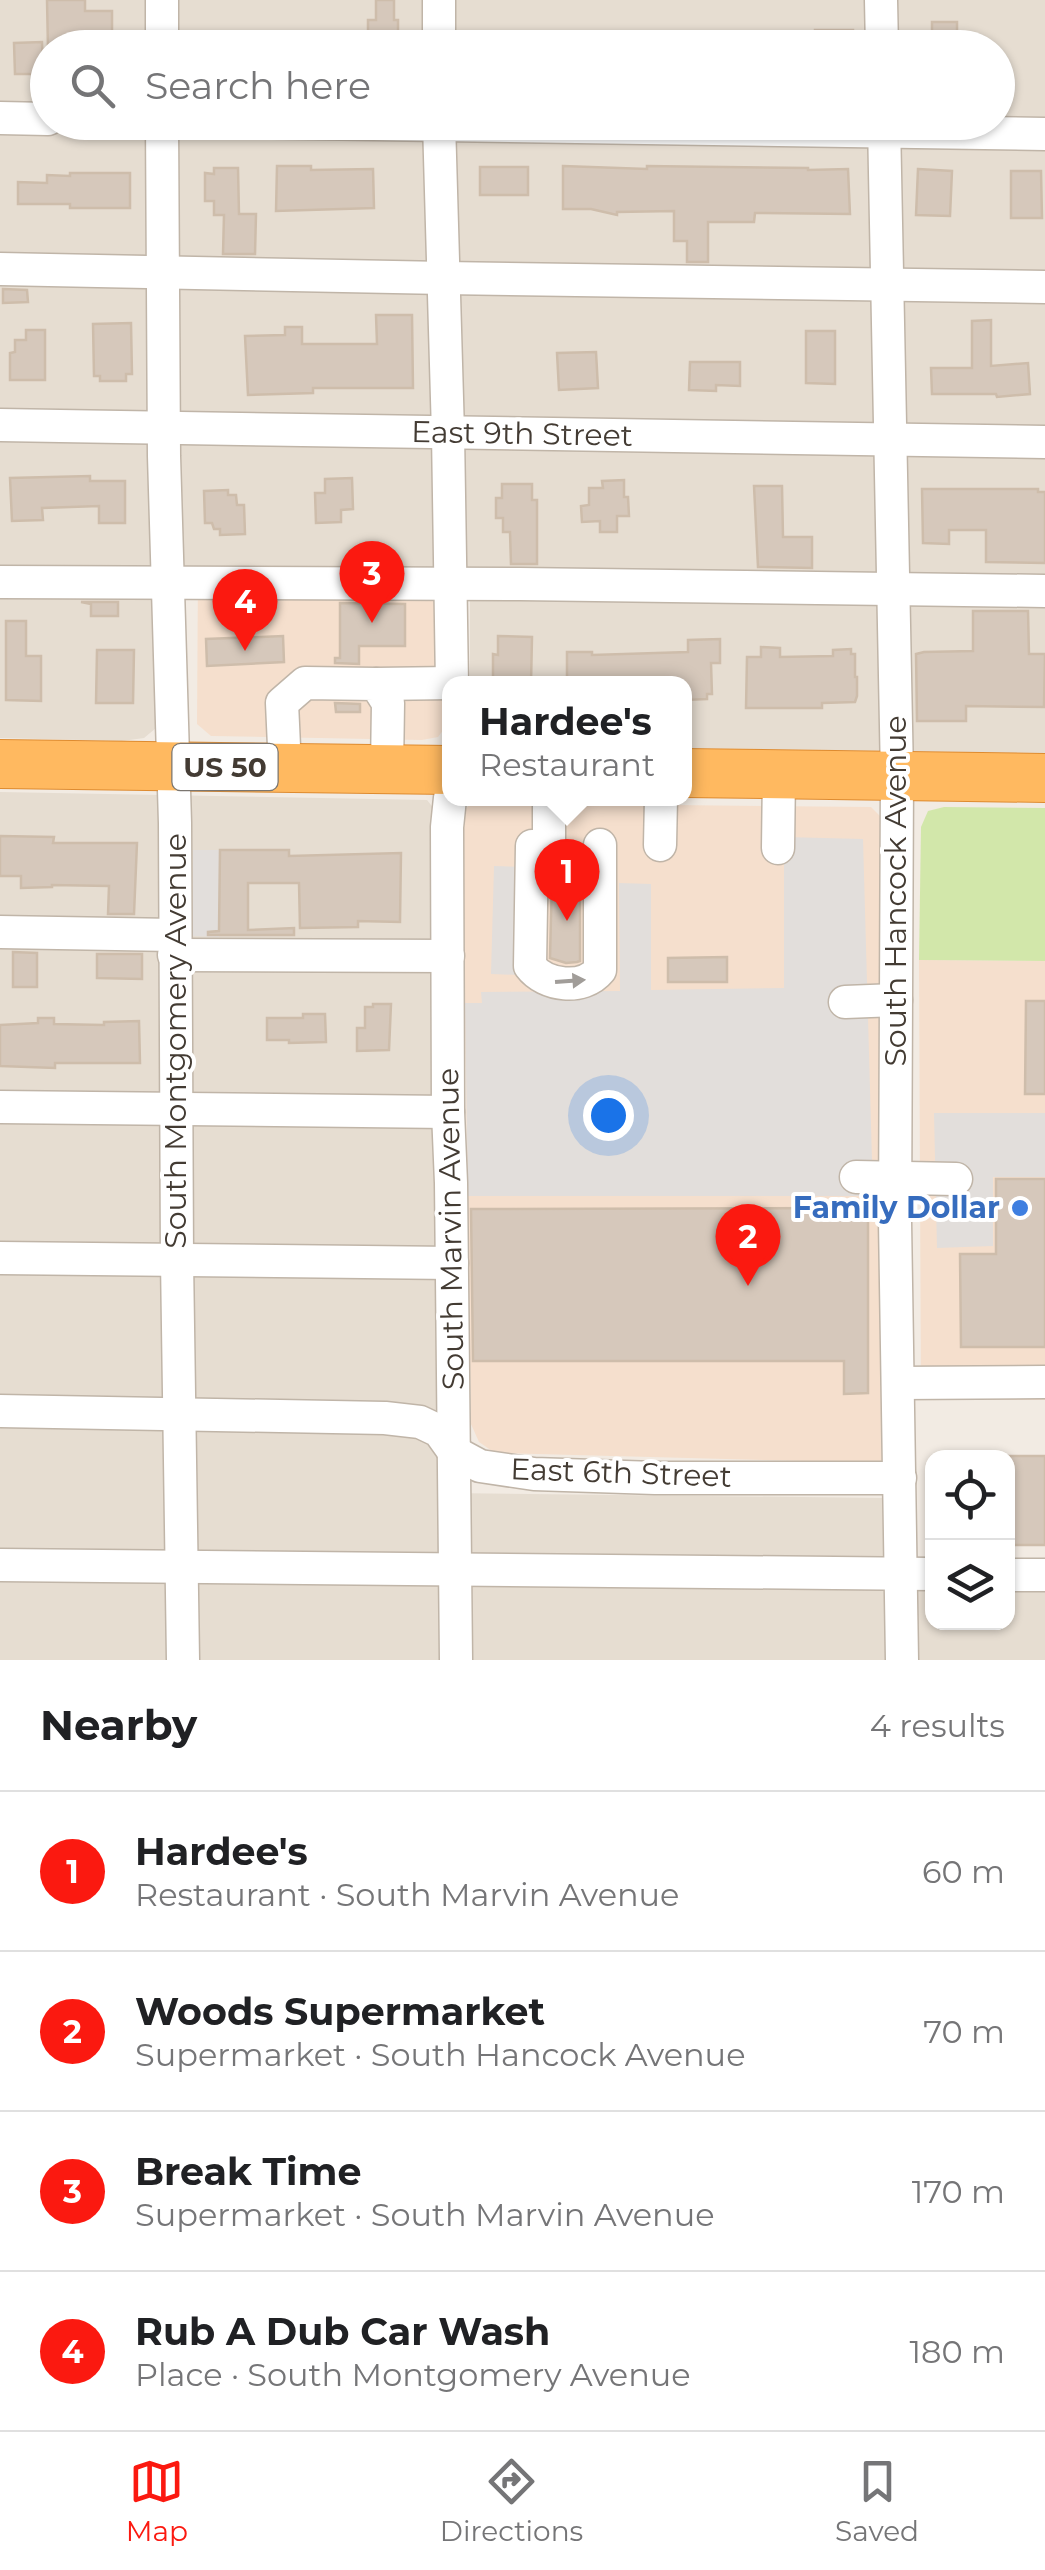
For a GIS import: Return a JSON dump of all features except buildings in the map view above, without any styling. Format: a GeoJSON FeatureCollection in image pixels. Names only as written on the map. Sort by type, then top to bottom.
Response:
{"type":"FeatureCollection","features":[{"type":"Feature","properties":{"kind":"highway","name":"US 50"},"geometry":{"type":"LineString","coordinates":[[0,764],[442,770]]}},
{"type":"Feature","properties":{"kind":"highway"},"geometry":{"type":"LineString","coordinates":[[692,773],[1045,778]]}},
{"type":"Feature","properties":{"kind":"street"},"geometry":{"type":"LineString","coordinates":[[162,0],[162,30]]}},
{"type":"Feature","properties":{"kind":"street"},"geometry":{"type":"LineString","coordinates":[[438,0],[439,30]]}},
{"type":"Feature","properties":{"kind":"street"},"geometry":{"type":"LineString","coordinates":[[882,0],[882,30]]}},
{"type":"Feature","properties":{"kind":"street"},"geometry":{"type":"LineString","coordinates":[[0,118],[30,119]]}},
{"type":"Feature","properties":{"kind":"street"},"geometry":{"type":"LineString","coordinates":[[1015,133],[1045,134]]}},
{"type":"Feature","properties":{"kind":"street","name":"South Montgomery Avenue"},"geometry":{"type":"LineString","coordinates":[[162,140],[164,429],[174,766],[182,1660]]}},
{"type":"Feature","properties":{"kind":"street"},"geometry":{"type":"LineString","coordinates":[[440,140],[452,676]]}},
{"type":"Feature","properties":{"kind":"street","name":"South Hancock Avenue"},"geometry":{"type":"LineString","coordinates":[[884,140],[897,776],[895,1179],[900,1478],[917,1574],[902,1660]]}},
{"type":"Feature","properties":{"kind":"street"},"geometry":{"type":"LineString","coordinates":[[0,269],[1045,287]]}},
{"type":"Feature","properties":{"kind":"street","name":"East 9th Street"},"geometry":{"type":"LineString","coordinates":[[0,425],[1045,442]]}},
{"type":"Feature","properties":{"kind":"street"},"geometry":{"type":"LineString","coordinates":[[0,582],[1045,591]]}},
{"type":"Feature","properties":{"kind":"street"},"geometry":{"type":"LineString","coordinates":[[285,768],[282,703],[305,683],[442,683]]}},
{"type":"Feature","properties":{"kind":"street"},"geometry":{"type":"LineString","coordinates":[[376,684],[388,703],[388,769]]}},
{"type":"Feature","properties":{"kind":"street"},"geometry":{"type":"LineString","coordinates":[[778,848],[779,774]]}},
{"type":"Feature","properties":{"kind":"street","name":"South Marvin Avenue"},"geometry":{"type":"LineString","coordinates":[[449,806],[448,1112],[456,1660]]}},
{"type":"Feature","properties":{"kind":"street"},"geometry":{"type":"LineString","coordinates":[[548,806],[540,846],[530,966],[537,976],[553,982],[576,983],[593,978],[600,970],[600,846]]}},
{"type":"Feature","properties":{"kind":"street"},"geometry":{"type":"LineString","coordinates":[[660,846],[661,806]]}},
{"type":"Feature","properties":{"kind":"street"},"geometry":{"type":"LineString","coordinates":[[0,932],[174,945],[448,956]]}},
{"type":"Feature","properties":{"kind":"street"},"geometry":{"type":"LineString","coordinates":[[846,1002],[896,1000]]}},
{"type":"Feature","properties":{"kind":"street"},"geometry":{"type":"LineString","coordinates":[[0,1107],[448,1112]]}},
{"type":"Feature","properties":{"kind":"street"},"geometry":{"type":"LineString","coordinates":[[856,1177],[956,1179]]}},
{"type":"Feature","properties":{"kind":"street"},"geometry":{"type":"LineString","coordinates":[[0,1258],[452,1263]]}},
{"type":"Feature","properties":{"kind":"street"},"geometry":{"type":"LineString","coordinates":[[898,1383],[1045,1382]]}},
{"type":"Feature","properties":{"kind":"street","name":"East 6th Street"},"geometry":{"type":"LineString","coordinates":[[0,1412],[385,1418],[420,1422],[439,1430],[454,1452],[480,1466],[534,1474],[900,1478]]}},
{"type":"Feature","properties":{"kind":"street"},"geometry":{"type":"LineString","coordinates":[[0,1565],[917,1574]]}},
{"type":"Feature","properties":{"kind":"street"},"geometry":{"type":"LineString","coordinates":[[1015,1575],[1045,1575]]}},
{"type":"Feature","properties":{"kind":"shaded area"},"geometry":{"type":"Polygon","coordinates":[[[0,0],[1045,0],[1045,753],[692,748],[692,676],[470,676],[470,574],[152,567],[156,728],[144,738],[0,738],[0,0]]]}},
{"type":"Feature","properties":{"kind":"shaded area"},"geometry":{"type":"Polygon","coordinates":[[[198,567],[447,572],[447,676],[442,676],[442,732],[438,737],[422,740],[211,736],[197,724],[198,567]]]}},
{"type":"Feature","properties":{"kind":"shaded area"},"geometry":{"type":"Polygon","coordinates":[[[0,792],[427,800],[435,810],[447,1493],[883,1498],[925,1577],[925,1630],[1015,1630],[1015,1590],[1045,1590],[1045,1660],[0,1660],[0,792]]]}},
{"type":"Feature","properties":{"kind":"shaded area"},"geometry":{"type":"Polygon","coordinates":[[[468,806],[871,807],[884,820],[883,1463],[495,1453],[479,1442],[471,1424],[462,814],[468,806]]]}},
{"type":"Feature","properties":{"kind":"shaded area"},"geometry":{"type":"Polygon","coordinates":[[[784,837],[863,839],[873,1196],[468,1196],[465,1003],[482,1003],[481,992],[620,991],[619,883],[651,884],[651,990],[784,988],[784,837]]]}},
{"type":"Feature","properties":{"kind":"shaded area"},"geometry":{"type":"Polygon","coordinates":[[[193,850],[220,850],[219,937],[193,936],[193,850]]]}},
{"type":"Feature","properties":{"kind":"shaded area"},"geometry":{"type":"Polygon","coordinates":[[[494,866],[522,867],[519,975],[491,974],[494,866]]]}},
{"type":"Feature","properties":{"kind":"shaded area"},"geometry":{"type":"Polygon","coordinates":[[[919,960],[1045,961],[1045,1400],[921,1400],[919,960]]]}},
{"type":"Feature","properties":{"kind":"shaded area"},"geometry":{"type":"Polygon","coordinates":[[[934,1113],[1045,1113],[1045,1177],[993,1177],[993,1246],[937,1248],[934,1113]]]}},
{"type":"Feature","properties":{"kind":"green space"},"geometry":{"type":"Polygon","coordinates":[[[944,807],[1045,808],[1045,961],[919,960],[921,827],[928,811],[944,807]]]}},
{"type":"Feature","properties":{"kind":"place","name":"Break Time"},"geometry":{"type":"Point","coordinates":[372,623]}},
{"type":"Feature","properties":{"kind":"place","name":"Rub A Dub Car Wash"},"geometry":{"type":"Point","coordinates":[245,651]}},
{"type":"Feature","properties":{"kind":"place","name":"Hardee's"},"geometry":{"type":"Point","coordinates":[567,921]}},
{"type":"Feature","properties":{"kind":"place","name":"Family Dollar"},"geometry":{"type":"Point","coordinates":[1020,1208]}},
{"type":"Feature","properties":{"kind":"place","name":"Woods Supermarket"},"geometry":{"type":"Point","coordinates":[748,1286]}}]}
